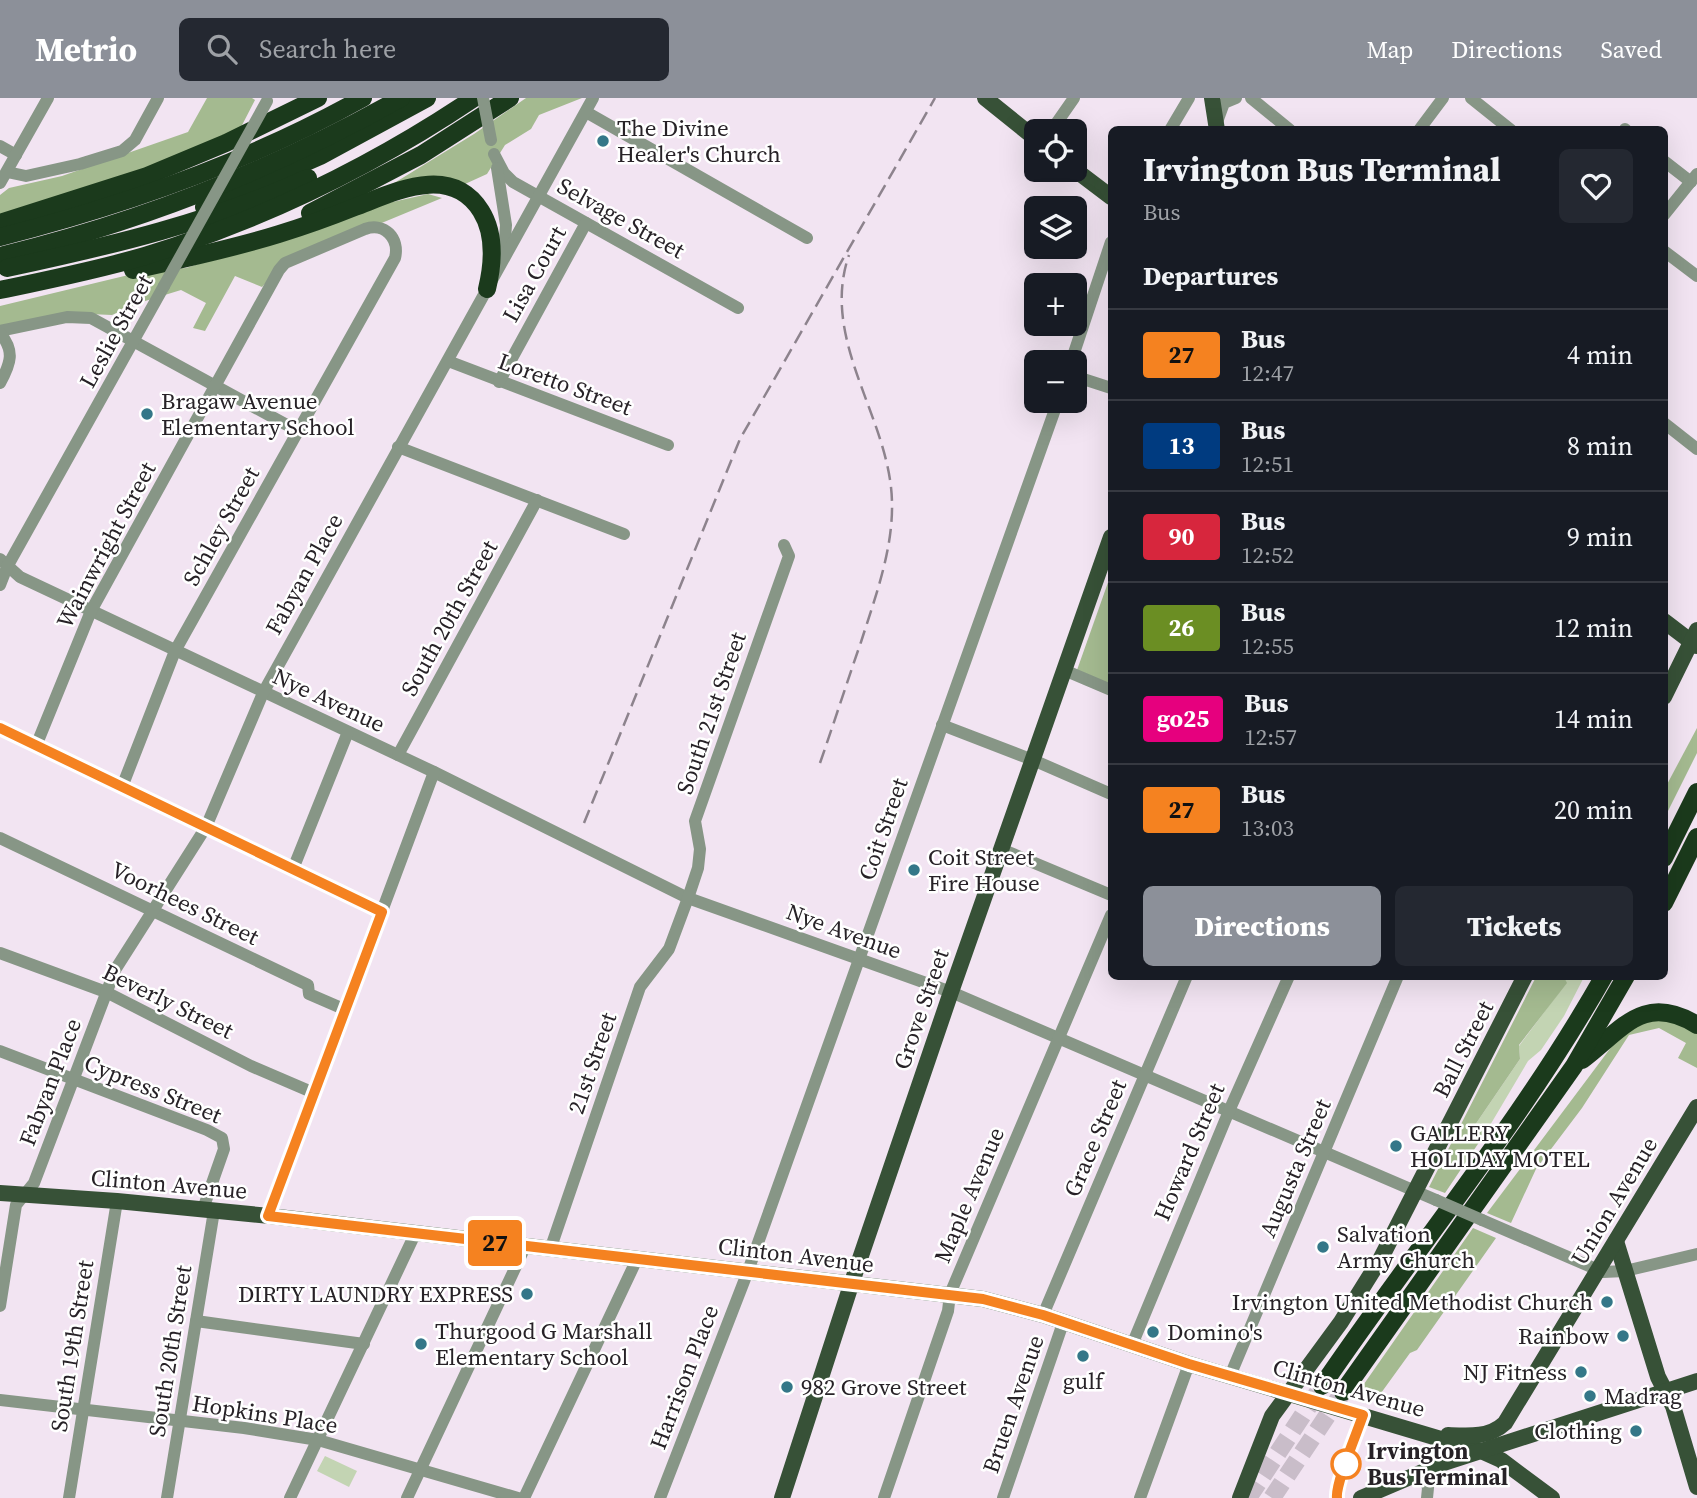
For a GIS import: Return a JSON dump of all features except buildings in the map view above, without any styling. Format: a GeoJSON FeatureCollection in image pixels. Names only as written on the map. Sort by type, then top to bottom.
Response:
{"type":"FeatureCollection","features":[{"type":"Feature","properties":{"kind":"highway"},"geometry":{"type":"LineString","coordinates":[[0,223],[147,176],[226,143],[318,98]]}},
{"type":"Feature","properties":{"kind":"highway"},"geometry":{"type":"LineString","coordinates":[[0,237],[107,208],[192,177],[293,134],[363,98]]}},
{"type":"Feature","properties":{"kind":"highway"},"geometry":{"type":"LineString","coordinates":[[2,265],[189,198],[300,150],[401,98]]}},
{"type":"Feature","properties":{"kind":"highway"},"geometry":{"type":"LineString","coordinates":[[2,265],[95,244],[209,205],[329,151],[427,98]]}},
{"type":"Feature","properties":{"kind":"highway"},"geometry":{"type":"LineString","coordinates":[[2,265],[143,238],[267,196],[359,154],[455,98]]}},
{"type":"Feature","properties":{"kind":"highway"},"geometry":{"type":"LineString","coordinates":[[0,290],[85,272],[169,248],[281,204],[362,164],[474,98]]}},
{"type":"Feature","properties":{"kind":"highway"},"geometry":{"type":"LineString","coordinates":[[213,253],[263,235],[349,194],[421,155],[510,98]]}},
{"type":"Feature","properties":{"kind":"highway"},"geometry":{"type":"LineString","coordinates":[[85,272],[123,272],[213,253],[291,230],[408,187],[436,184],[462,193],[483,215],[492,249],[487,289]]}},
{"type":"Feature","properties":{"kind":"highway"},"geometry":{"type":"LineString","coordinates":[[1668,850],[1697,792]]}},
{"type":"Feature","properties":{"kind":"highway"},"geometry":{"type":"LineString","coordinates":[[1668,895],[1697,837]]}},
{"type":"Feature","properties":{"kind":"highway"},"geometry":{"type":"LineString","coordinates":[[1322,1387],[1532,1091],[1601,980]]}},
{"type":"Feature","properties":{"kind":"highway"},"geometry":{"type":"LineString","coordinates":[[1343,1392],[1574,1066],[1624,980]]}},
{"type":"Feature","properties":{"kind":"highway"},"geometry":{"type":"LineString","coordinates":[[1574,1066],[1608,1041],[1621,1026],[1639,1015],[1667,1012],[1697,1025]]}},
{"type":"Feature","properties":{"kind":"main road"},"geometry":{"type":"LineString","coordinates":[[985,98],[1024,129]]}},
{"type":"Feature","properties":{"kind":"main road"},"geometry":{"type":"LineString","coordinates":[[1212,98],[1216,126]]}},
{"type":"Feature","properties":{"kind":"main road"},"geometry":{"type":"LineString","coordinates":[[1087,179],[1108,195]]}},
{"type":"Feature","properties":{"kind":"main road","name":"Grove Street"},"geometry":{"type":"LineString","coordinates":[[782,1498],[951,992],[1108,545]]}},
{"type":"Feature","properties":{"kind":"main road"},"geometry":{"type":"LineString","coordinates":[[1668,623],[1695,639],[1668,690]]}},
{"type":"Feature","properties":{"kind":"main road","name":"Ball Street"},"geometry":{"type":"LineString","coordinates":[[1240,1498],[1268,1423],[1360,1294],[1394,1235],[1523,980]]}},
{"type":"Feature","properties":{"kind":"main road","name":"Union Avenue"},"geometry":{"type":"LineString","coordinates":[[1421,1433],[1478,1435],[1502,1427],[1697,1107]]}},
{"type":"Feature","properties":{"kind":"main road","name":"Clinton Avenue"},"geometry":{"type":"LineString","coordinates":[[0,1194],[117,1201],[268,1216],[983,1299],[1043,1315],[1189,1364],[1481,1451],[1501,1460],[1552,1498]]}},
{"type":"Feature","properties":{"kind":"main road"},"geometry":{"type":"LineString","coordinates":[[1616,1241],[1658,1377],[1673,1406],[1697,1487]]}},
{"type":"Feature","properties":{"kind":"main road"},"geometry":{"type":"LineString","coordinates":[[1361,1498],[1422,1471],[1697,1381]]}},
{"type":"Feature","properties":{"kind":"street"},"geometry":{"type":"LineString","coordinates":[[3,178],[48,98]]}},
{"type":"Feature","properties":{"kind":"street"},"geometry":{"type":"LineString","coordinates":[[3,178],[26,176],[80,164],[122,151],[135,140],[158,98]]}},
{"type":"Feature","properties":{"kind":"street"},"geometry":{"type":"LineString","coordinates":[[483,98],[507,232],[500,265]]}},
{"type":"Feature","properties":{"kind":"street","name":"Fabyan Place"},"geometry":{"type":"LineString","coordinates":[[0,1306],[16,1205],[34,1183],[115,970],[206,827],[263,693],[593,98]]}},
{"type":"Feature","properties":{"kind":"street"},"geometry":{"type":"LineString","coordinates":[[1059,119],[1074,98]]}},
{"type":"Feature","properties":{"kind":"street"},"geometry":{"type":"LineString","coordinates":[[1172,126],[1189,98]]}},
{"type":"Feature","properties":{"kind":"street"},"geometry":{"type":"LineString","coordinates":[[1217,126],[1224,103],[1236,98]]}},
{"type":"Feature","properties":{"kind":"street"},"geometry":{"type":"LineString","coordinates":[[1422,126],[1443,98]]}},
{"type":"Feature","properties":{"kind":"street"},"geometry":{"type":"LineString","coordinates":[[1471,98],[1506,126]]}},
{"type":"Feature","properties":{"kind":"street"},"geometry":{"type":"LineString","coordinates":[[1250,99],[1285,126]]}},
{"type":"Feature","properties":{"kind":"street","name":"Leslie Street"},"geometry":{"type":"LineString","coordinates":[[0,585],[4,563],[134,340],[268,100]]}},
{"type":"Feature","properties":{"kind":"street"},"geometry":{"type":"LineString","coordinates":[[586,112],[807,238]]}},
{"type":"Feature","properties":{"kind":"street"},"geometry":{"type":"LineString","coordinates":[[0,146],[16,155]]}},
{"type":"Feature","properties":{"kind":"street","name":"Selvage Street"},"geometry":{"type":"LineString","coordinates":[[494,154],[507,177],[738,308]]}},
{"type":"Feature","properties":{"kind":"street"},"geometry":{"type":"LineString","coordinates":[[1668,162],[1694,178],[1668,210]]}},
{"type":"Feature","properties":{"kind":"street","name":"Lisa Court"},"geometry":{"type":"LineString","coordinates":[[499,382],[586,223]]}},
{"type":"Feature","properties":{"kind":"street","name":"Schley Street"},"geometry":{"type":"LineString","coordinates":[[122,787],[175,651],[395,258],[396,245],[389,233],[377,227],[365,229]]}},
{"type":"Feature","properties":{"kind":"street","name":"Wainwright Street"},"geometry":{"type":"LineString","coordinates":[[36,746],[91,611],[285,262],[365,229]]}},
{"type":"Feature","properties":{"kind":"street"},"geometry":{"type":"LineString","coordinates":[[1075,350],[1108,251]]}},
{"type":"Feature","properties":{"kind":"street"},"geometry":{"type":"LineString","coordinates":[[1668,254],[1697,276]]}},
{"type":"Feature","properties":{"kind":"street"},"geometry":{"type":"LineString","coordinates":[[0,383],[11,356],[9,346],[0,332],[67,317],[86,317],[134,340],[298,431]]}},
{"type":"Feature","properties":{"kind":"street","name":"Loretto Street"},"geometry":{"type":"LineString","coordinates":[[448,361],[668,445]]}},
{"type":"Feature","properties":{"kind":"street"},"geometry":{"type":"LineString","coordinates":[[1087,380],[1108,387]]}},
{"type":"Feature","properties":{"kind":"street","name":"Coit Street"},"geometry":{"type":"LineString","coordinates":[[748,1271],[1054,413]]}},
{"type":"Feature","properties":{"kind":"street"},"geometry":{"type":"LineString","coordinates":[[1668,426],[1697,449]]}},
{"type":"Feature","properties":{"kind":"street"},"geometry":{"type":"LineString","coordinates":[[398,447],[624,534]]}},
{"type":"Feature","properties":{"kind":"street","name":"South 20th Street"},"geometry":{"type":"LineString","coordinates":[[398,755],[537,500]]}},
{"type":"Feature","properties":{"kind":"street","name":"South 21st Street"},"geometry":{"type":"LineString","coordinates":[[688,898],[698,869],[700,849],[695,821],[789,556],[784,545]]}},
{"type":"Feature","properties":{"kind":"street","name":"Nye Avenue"},"geometry":{"type":"LineString","coordinates":[[4,563],[20,577],[434,772],[688,898],[951,992],[1598,1270],[1625,1270],[1697,1254]]}},
{"type":"Feature","properties":{"kind":"street"},"geometry":{"type":"LineString","coordinates":[[1064,670],[1108,689]]}},
{"type":"Feature","properties":{"kind":"street"},"geometry":{"type":"LineString","coordinates":[[942,725],[1108,793]]}},
{"type":"Feature","properties":{"kind":"street"},"geometry":{"type":"LineString","coordinates":[[0,729],[382,912]]}},
{"type":"Feature","properties":{"kind":"street"},"geometry":{"type":"LineString","coordinates":[[293,869],[348,732]]}},
{"type":"Feature","properties":{"kind":"street"},"geometry":{"type":"LineString","coordinates":[[268,1216],[434,772]]}},
{"type":"Feature","properties":{"kind":"street","name":"Voorhees Street"},"geometry":{"type":"LineString","coordinates":[[0,838],[308,985],[309,994],[346,1010]]}},
{"type":"Feature","properties":{"kind":"street"},"geometry":{"type":"LineString","coordinates":[[1001,849],[1108,894]]}},
{"type":"Feature","properties":{"kind":"street","name":"21st Street"},"geometry":{"type":"LineString","coordinates":[[550,1250],[640,987],[669,949],[688,898]]}},
{"type":"Feature","properties":{"kind":"street","name":"Maple Avenue"},"geometry":{"type":"LineString","coordinates":[[884,1498],[948,1311],[950,1294],[1108,922]]}},
{"type":"Feature","properties":{"kind":"street","name":"Beverly Street"},"geometry":{"type":"LineString","coordinates":[[0,953],[106,992],[251,1066],[314,1093]]}},
{"type":"Feature","properties":{"kind":"street","name":"Grace Street"},"geometry":{"type":"LineString","coordinates":[[1043,1315],[1185,980]]}},
{"type":"Feature","properties":{"kind":"street","name":"Howard Street"},"geometry":{"type":"LineString","coordinates":[[1132,1345],[1229,1111],[1287,980]]}},
{"type":"Feature","properties":{"kind":"street","name":"Augusta Street"},"geometry":{"type":"LineString","coordinates":[[1230,1376],[1396,980]]}},
{"type":"Feature","properties":{"kind":"street","name":"Cypress Street"},"geometry":{"type":"LineString","coordinates":[[0,1051],[222,1138],[224,1149],[209,1210]]}},
{"type":"Feature","properties":{"kind":"street","name":"South 19th Street"},"geometry":{"type":"LineString","coordinates":[[69,1498],[117,1201]]}},
{"type":"Feature","properties":{"kind":"street","name":"South 20th Street"},"geometry":{"type":"LineString","coordinates":[[167,1498],[196,1321],[209,1210]]}},
{"type":"Feature","properties":{"kind":"street"},"geometry":{"type":"LineString","coordinates":[[289,1498],[415,1234]]}},
{"type":"Feature","properties":{"kind":"street"},"geometry":{"type":"LineString","coordinates":[[407,1498],[525,1247]]}},
{"type":"Feature","properties":{"kind":"street"},"geometry":{"type":"LineString","coordinates":[[524,1498],[637,1259]]}},
{"type":"Feature","properties":{"kind":"street","name":"Harrison Place"},"geometry":{"type":"LineString","coordinates":[[660,1498],[748,1271]]}},
{"type":"Feature","properties":{"kind":"street"},"geometry":{"type":"LineString","coordinates":[[196,1321],[364,1344]]}},
{"type":"Feature","properties":{"kind":"street","name":"Bruen Avenue"},"geometry":{"type":"LineString","coordinates":[[1003,1498],[1063,1323]]}},
{"type":"Feature","properties":{"kind":"street"},"geometry":{"type":"LineString","coordinates":[[1140,1498],[1189,1364]]}},
{"type":"Feature","properties":{"kind":"street","name":"Hopkins Place"},"geometry":{"type":"LineString","coordinates":[[0,1400],[318,1440],[518,1498]]}},
{"type":"Feature","properties":{"kind":"street"},"geometry":{"type":"LineString","coordinates":[[1422,1471],[1428,1488],[1427,1498]]}},
{"type":"Feature","properties":{"kind":"green space"},"geometry":{"type":"Polygon","coordinates":[[[207,98],[255,100],[239,131],[147,169],[0,216],[0,195],[9,188],[62,176],[188,132],[207,98]]]}},
{"type":"Feature","properties":{"kind":"green space"},"geometry":{"type":"Polygon","coordinates":[[[526,98],[582,98],[539,115],[531,129],[505,145],[487,174],[465,184],[391,185],[474,134],[526,98]]]}},
{"type":"Feature","properties":{"kind":"green space"},"geometry":{"type":"Polygon","coordinates":[[[428,194],[442,198],[285,263],[262,287],[235,276],[205,331],[193,328],[206,303],[181,290],[112,315],[66,313],[0,329],[0,306],[145,271],[186,268],[388,203],[428,194]]]}},
{"type":"Feature","properties":{"kind":"green space"},"geometry":{"type":"Polygon","coordinates":[[[1108,582],[1108,684],[1077,670],[1108,582]]]}},
{"type":"Feature","properties":{"kind":"green space"},"geometry":{"type":"Polygon","coordinates":[[[1697,728],[1697,753],[1668,811],[1668,782],[1697,728]]]}},
{"type":"Feature","properties":{"kind":"green space"},"geometry":{"type":"Polygon","coordinates":[[[1534,980],[1566,980],[1567,983],[1519,1045],[1520,1059],[1475,1125],[1486,1132],[1445,1193],[1429,1187],[1534,980]]]}},
{"type":"Feature","properties":{"kind":"green space"},"geometry":{"type":"Polygon","coordinates":[[[1565,980],[1582,980],[1564,1016],[1541,1050],[1528,1061],[1486,1132],[1475,1125],[1520,1059],[1519,1046],[1566,983],[1565,980]]]}},
{"type":"Feature","properties":{"kind":"green space"},"geometry":{"type":"Polygon","coordinates":[[[1655,1018],[1681,1024],[1697,1034],[1697,1068],[1678,1058],[1686,1043],[1659,1028],[1629,1035],[1582,1108],[1536,1169],[1511,1223],[1487,1213],[1615,1042],[1633,1025],[1655,1018]]]}},
{"type":"Feature","properties":{"kind":"green space"},"geometry":{"type":"Polygon","coordinates":[[[1473,1228],[1496,1238],[1417,1350],[1410,1353],[1376,1400],[1357,1394],[1473,1228]]]}},
{"type":"Feature","properties":{"kind":"green space"},"geometry":{"type":"Polygon","coordinates":[[[325,1456],[357,1471],[349,1487],[317,1471],[325,1456]]]}},
{"type":"Feature","properties":{"kind":"tunnel"},"geometry":{"type":"LineString","coordinates":[[1248,1498],[1320,1389]]}},
{"type":"Feature","properties":{"kind":"tunnel"},"geometry":{"type":"LineString","coordinates":[[1272,1498],[1343,1392]]}},
{"type":"Feature","properties":{"kind":"railway"},"geometry":{"type":"LineString","coordinates":[[584,823],[740,439],[935,98]]}},
{"type":"Feature","properties":{"kind":"railway"},"geometry":{"type":"LineString","coordinates":[[820,763],[877,591],[892,521],[889,472],[849,349],[843,318],[842,287],[849,255]]}},
{"type":"Feature","properties":{"kind":"bus line","name":"27"},"geometry":{"type":"LineString","coordinates":[[0,728],[382,912],[268,1216],[983,1299],[1043,1315],[1189,1364],[1363,1415],[1336,1488],[1337,1498]]}},
{"type":"Feature","properties":{"kind":"place","name":"The Divine Healer's Church"},"geometry":{"type":"Point","coordinates":[603,141]}},
{"type":"Feature","properties":{"kind":"place","name":"Bragaw Avenue Elementary School"},"geometry":{"type":"Point","coordinates":[147,414]}},
{"type":"Feature","properties":{"kind":"place","name":"Coit Street Fire House"},"geometry":{"type":"Point","coordinates":[914,870]}},
{"type":"Feature","properties":{"kind":"place","name":"GALLERY HOLIDAY MOTEL"},"geometry":{"type":"Point","coordinates":[1396,1146]}},
{"type":"Feature","properties":{"kind":"place","name":"Salvation Army Church"},"geometry":{"type":"Point","coordinates":[1323,1247]}},
{"type":"Feature","properties":{"kind":"place","name":"DIRTY LAUNDRY EXPRESS"},"geometry":{"type":"Point","coordinates":[527,1294]}},
{"type":"Feature","properties":{"kind":"place","name":"Irvington United Methodist Church"},"geometry":{"type":"Point","coordinates":[1607,1302]}},
{"type":"Feature","properties":{"kind":"place","name":"Domino's"},"geometry":{"type":"Point","coordinates":[1153,1332]}},
{"type":"Feature","properties":{"kind":"place","name":"Rainbow"},"geometry":{"type":"Point","coordinates":[1623,1336]}},
{"type":"Feature","properties":{"kind":"place","name":"Thurgood G Marshall Elementary School"},"geometry":{"type":"Point","coordinates":[421,1344]}},
{"type":"Feature","properties":{"kind":"place","name":"gulf"},"geometry":{"type":"Point","coordinates":[1083,1356]}},
{"type":"Feature","properties":{"kind":"place","name":"NJ Fitness"},"geometry":{"type":"Point","coordinates":[1581,1372]}},
{"type":"Feature","properties":{"kind":"place","name":"982 Grove Street"},"geometry":{"type":"Point","coordinates":[787,1387]}},
{"type":"Feature","properties":{"kind":"place","name":"Madrag"},"geometry":{"type":"Point","coordinates":[1590,1396]}},
{"type":"Feature","properties":{"kind":"place","name":"Clothing"},"geometry":{"type":"Point","coordinates":[1636,1431]}},
{"type":"Feature","properties":{"kind":"place","name":"Irvington Bus Terminal"},"geometry":{"type":"Point","coordinates":[1346,1464]}}]}
